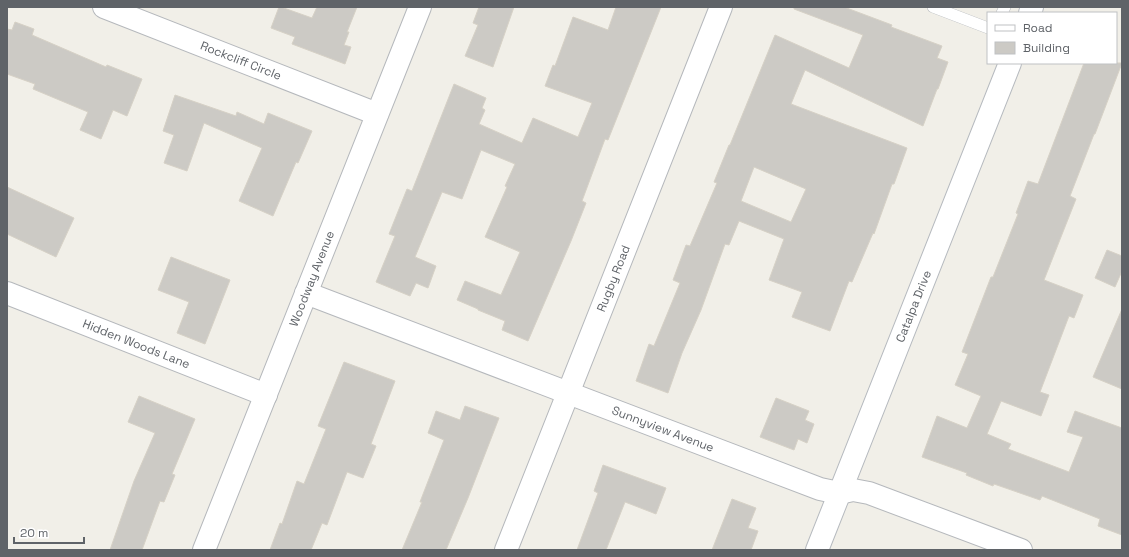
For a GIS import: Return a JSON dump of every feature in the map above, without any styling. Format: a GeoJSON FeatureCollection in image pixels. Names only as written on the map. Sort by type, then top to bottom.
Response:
{"type":"FeatureCollection","features":[{"type":"Feature","properties":{"kind":"street","name":"Rockcliff Circle"},"geometry":{"type":"LineString","coordinates":[[104,7],[377,114]]}},
{"type":"Feature","properties":{"kind":"street","name":"Woodway Avenue"},"geometry":{"type":"LineString","coordinates":[[204,550],[420,7]]}},
{"type":"Feature","properties":{"kind":"street","name":"Rugby Road"},"geometry":{"type":"LineString","coordinates":[[506,550],[721,7]]}},
{"type":"Feature","properties":{"kind":"street","name":"Catalpa Drive"},"geometry":{"type":"LineString","coordinates":[[817,550],[1010,64]]}},
{"type":"Feature","properties":{"kind":"street","name":"Hidden Woods Lane"},"geometry":{"type":"LineString","coordinates":[[7,293],[266,395]]}},
{"type":"Feature","properties":{"kind":"street","name":"Sunnyview Avenue"},"geometry":{"type":"LineString","coordinates":[[306,294],[820,489],[840,493],[853,490],[869,493],[1021,550]]}},
{"type":"Feature","properties":{"kind":"lane"},"geometry":{"type":"LineString","coordinates":[[933,7],[987,28]]}},
{"type":"Feature","properties":{"kind":"building"},"geometry":{"type":"Polygon","coordinates":[[[279,7],[312,18],[317,7],[357,7],[347,32],[349,32],[344,45],[351,47],[345,64],[292,44],[295,37],[271,28],[279,7]]]}},
{"type":"Feature","properties":{"kind":"building"},"geometry":{"type":"Polygon","coordinates":[[[479,7],[514,7],[493,67],[465,56],[478,25],[473,23],[479,7]]]}},
{"type":"Feature","properties":{"kind":"building"},"geometry":{"type":"Polygon","coordinates":[[[616,7],[661,7],[608,140],[605,139],[582,201],[586,203],[528,341],[502,330],[505,321],[457,300],[465,281],[501,295],[520,252],[485,237],[507,187],[505,186],[515,164],[481,150],[462,199],[442,192],[415,257],[436,266],[428,288],[416,283],[410,296],[376,282],[395,236],[389,234],[407,189],[412,191],[454,84],[486,98],[482,108],[485,110],[479,124],[522,143],[533,118],[578,137],[592,103],[545,86],[553,65],[555,66],[573,17],[608,30],[616,7]]]}},
{"type":"Feature","properties":{"kind":"building"},"geometry":{"type":"Polygon","coordinates":[[[794,7],[844,7],[892,25],[891,27],[942,46],[937,58],[948,62],[923,126],[805,70],[791,104],[907,148],[874,234],[873,233],[852,282],[849,281],[830,331],[792,317],[802,292],[769,280],[784,239],[739,221],[729,245],[725,244],[701,310],[682,353],[668,393],[636,381],[649,344],[654,346],[680,283],[673,280],[686,245],[690,246],[717,183],[714,182],[775,35],[849,68],[863,35],[794,9],[794,7]],[[754,167],[741,201],[791,222],[806,189],[754,167]]]}},
{"type":"Feature","properties":{"kind":"building"},"geometry":{"type":"Polygon","coordinates":[[[15,22],[34,29],[32,35],[106,67],[107,65],[142,79],[127,116],[113,110],[101,139],[80,130],[88,112],[33,89],[35,84],[7,74],[7,29],[12,30],[15,22]]]}},
{"type":"Feature","properties":{"kind":"building"},"geometry":{"type":"Polygon","coordinates":[[[1122,63],[1070,196],[1076,199],[1044,280],[1083,295],[1074,318],[1069,316],[1040,392],[1049,395],[1041,416],[1001,401],[987,434],[1011,444],[1008,449],[1069,472],[1083,437],[1067,432],[1075,411],[1122,428],[1122,535],[1098,526],[1100,519],[1042,496],[1040,500],[994,484],[993,486],[966,475],[967,473],[922,457],[937,416],[967,428],[981,396],[955,385],[968,354],[962,352],[991,277],[993,277],[1018,214],[1016,213],[1028,181],[1038,184],[1084,64],[1122,63]]]}},
{"type":"Feature","properties":{"kind":"building"},"geometry":{"type":"Polygon","coordinates":[[[175,95],[236,116],[237,112],[264,124],[268,113],[312,131],[298,163],[296,162],[273,216],[239,201],[262,148],[204,123],[187,171],[164,163],[174,135],[163,131],[175,95]]]}},
{"type":"Feature","properties":{"kind":"building"},"geometry":{"type":"Polygon","coordinates":[[[7,187],[74,218],[56,257],[7,234],[7,187]]]}},
{"type":"Feature","properties":{"kind":"building"},"geometry":{"type":"Polygon","coordinates":[[[1107,250],[1122,256],[1122,271],[1115,287],[1095,278],[1107,250]]]}},
{"type":"Feature","properties":{"kind":"building"},"geometry":{"type":"Polygon","coordinates":[[[171,257],[230,280],[205,344],[177,333],[189,302],[158,290],[171,257]]]}},
{"type":"Feature","properties":{"kind":"building"},"geometry":{"type":"Polygon","coordinates":[[[1122,309],[1122,389],[1093,377],[1122,309]]]}},
{"type":"Feature","properties":{"kind":"building"},"geometry":{"type":"Polygon","coordinates":[[[344,362],[395,381],[371,444],[376,446],[363,478],[347,472],[327,525],[322,523],[311,550],[270,550],[280,523],[282,524],[297,481],[304,484],[326,429],[318,426],[344,362]]]}},
{"type":"Feature","properties":{"kind":"building"},"geometry":{"type":"Polygon","coordinates":[[[139,396],[195,419],[172,474],[175,475],[164,502],[160,501],[142,550],[110,550],[134,481],[155,433],[128,422],[139,396]]]}},
{"type":"Feature","properties":{"kind":"building"},"geometry":{"type":"Polygon","coordinates":[[[776,398],[809,411],[805,420],[814,424],[807,443],[798,439],[794,450],[760,437],[776,398]]]}},
{"type":"Feature","properties":{"kind":"building"},"geometry":{"type":"Polygon","coordinates":[[[465,406],[499,418],[446,550],[402,550],[422,502],[420,502],[444,440],[428,433],[436,411],[460,420],[465,406]]]}},
{"type":"Feature","properties":{"kind":"building"},"geometry":{"type":"Polygon","coordinates":[[[603,465],[666,488],[656,514],[625,502],[606,550],[577,550],[598,493],[594,491],[603,465]]]}},
{"type":"Feature","properties":{"kind":"building"},"geometry":{"type":"Polygon","coordinates":[[[732,499],[756,508],[748,528],[758,531],[751,550],[712,550],[732,499]]]}}]}
